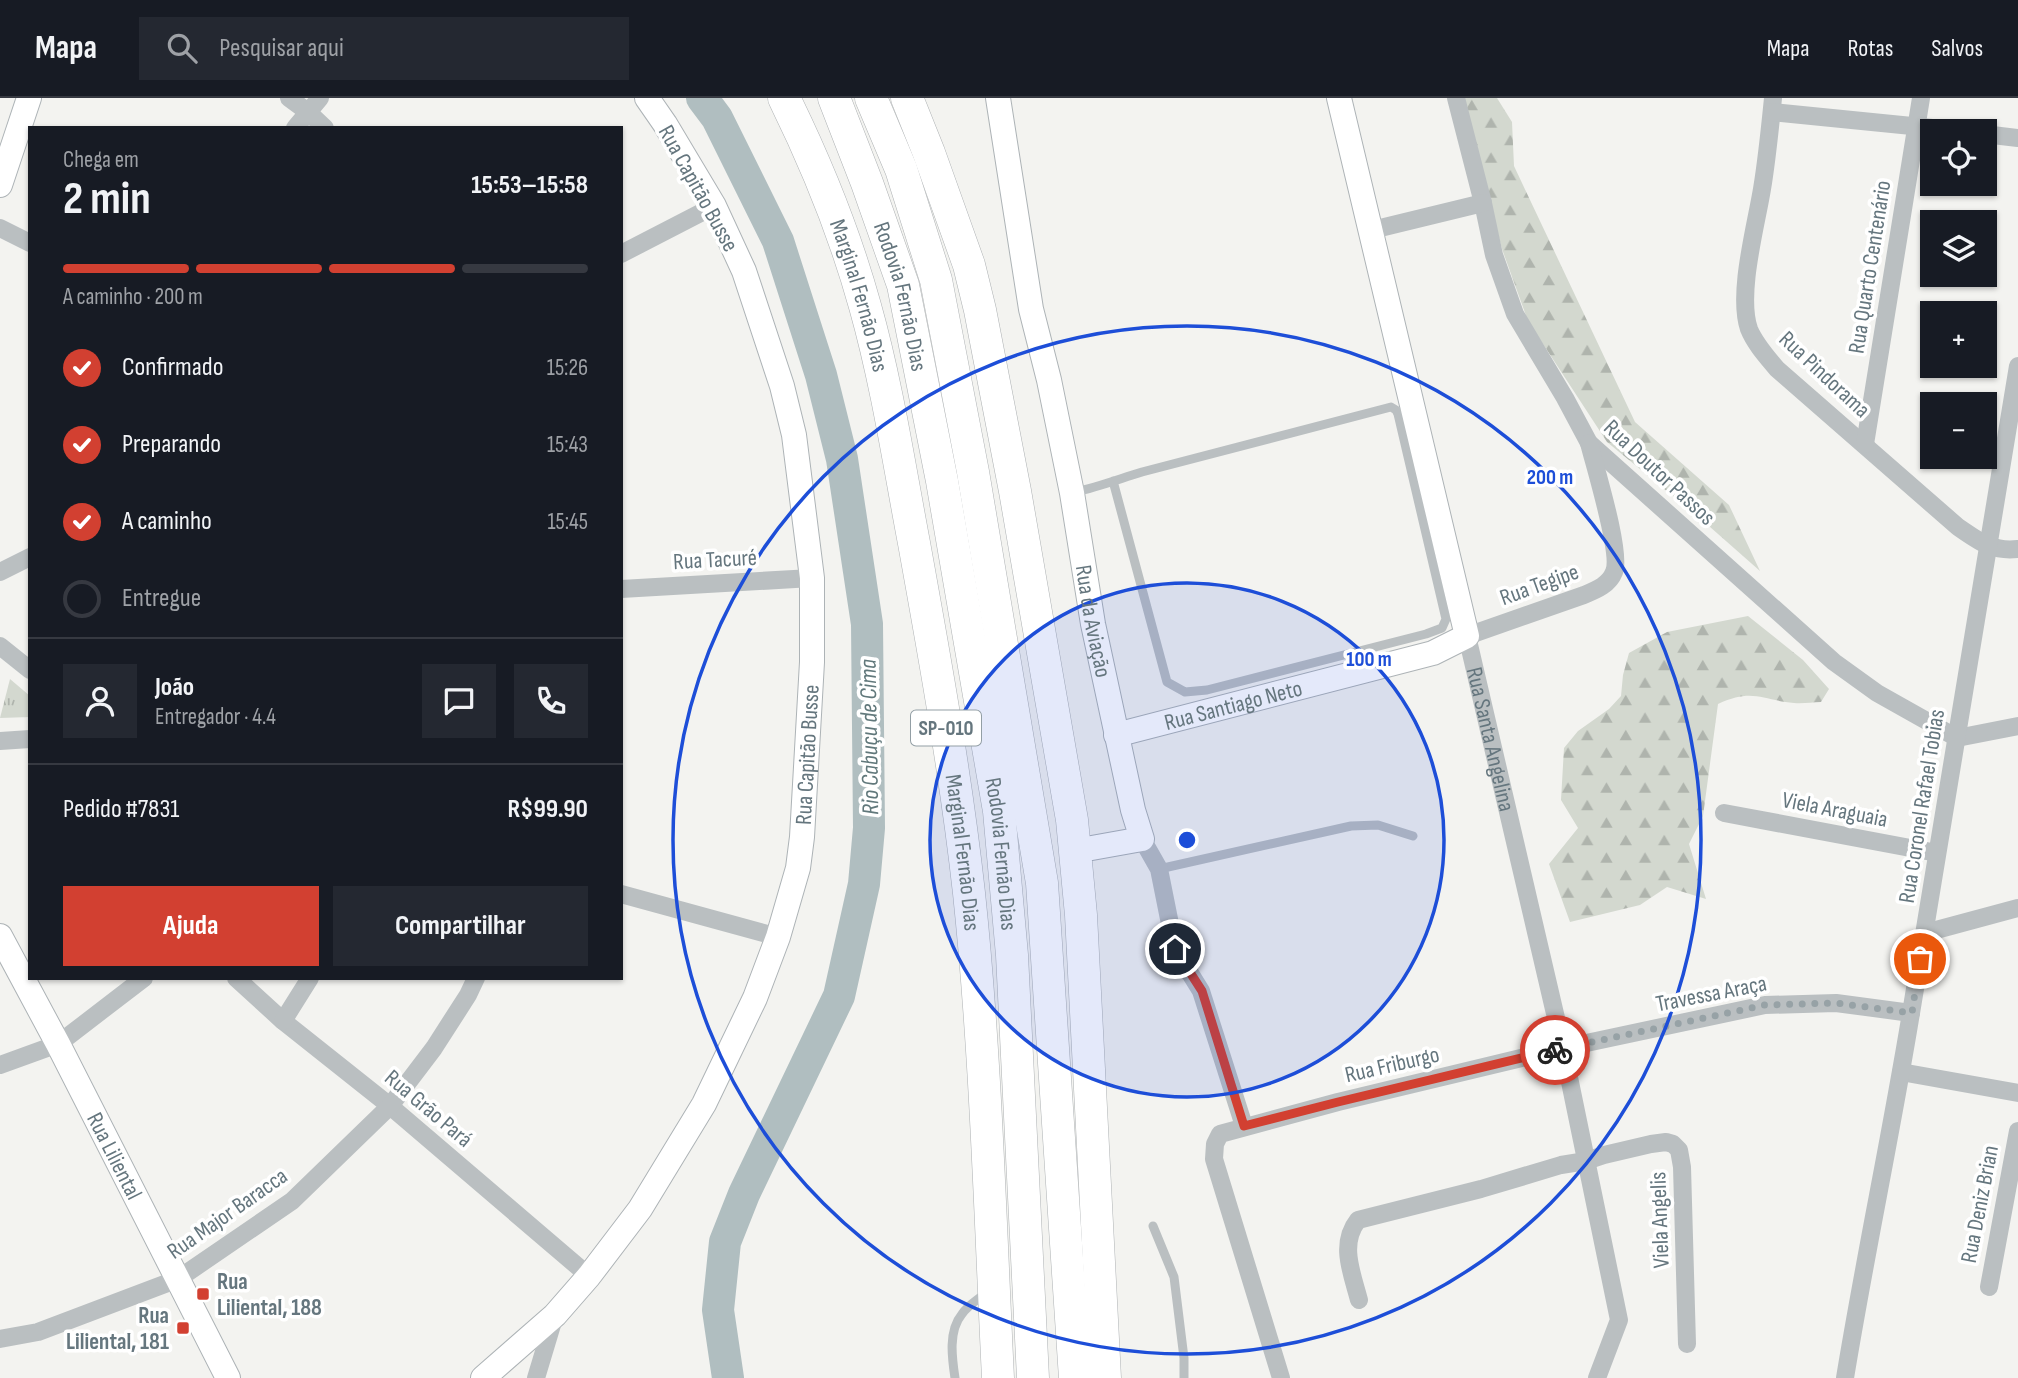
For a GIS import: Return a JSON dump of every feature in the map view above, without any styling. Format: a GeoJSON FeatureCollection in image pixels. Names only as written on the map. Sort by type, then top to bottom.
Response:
{"type":"FeatureCollection","features":[{"type":"Feature","properties":{"kind":"highway","name":"Marginal Fernão Dias"},"geometry":{"type":"LineString","coordinates":[[785,98],[835,214],[865,307],[891,420],[930,632],[969,896],[982,1067],[998,1378]]}},
{"type":"Feature","properties":{"kind":"highway","name":"Rodovia Fernão Dias"},"geometry":{"type":"LineString","coordinates":[[834,98],[903,285],[942,481],[999,811],[1012,955],[1034,1378]]}},
{"type":"Feature","properties":{"kind":"highway","name":"Rodovia Fernão Dias"},"geometry":{"type":"LineString","coordinates":[[872,98],[901,169],[936,280],[973,472],[1042,883],[1075,1378]]}},
{"type":"Feature","properties":{"kind":"highway"},"geometry":{"type":"LineString","coordinates":[[906,98],[962,244],[980,310],[1015,491],[1070,808],[1081,915],[1105,1378]]}},
{"type":"Feature","properties":{"kind":"street"},"geometry":{"type":"LineString","coordinates":[[0,186],[29,98]]}},
{"type":"Feature","properties":{"kind":"street"},"geometry":{"type":"LineString","coordinates":[[289,98],[314,105]]}},
{"type":"Feature","properties":{"kind":"street","name":"Rua Capitão Busse"},"geometry":{"type":"LineString","coordinates":[[536,1378],[555,1315],[590,1276],[640,1209],[704,1104],[755,998],[778,937],[798,868],[802,837],[812,662],[812,578],[794,435],[782,386],[744,271],[714,206],[647,98]]}},
{"type":"Feature","properties":{"kind":"street","name":"Rua da Aviação"},"geometry":{"type":"LineString","coordinates":[[998,98],[1031,309],[1049,380],[1072,493],[1093,624],[1133,810],[1142,839],[1159,869],[1175,949],[1202,991],[1239,1127]]}},
{"type":"Feature","properties":{"kind":"street","name":"Rua Santa Angelina"},"geometry":{"type":"LineString","coordinates":[[1339,98],[1563,1048],[1619,1320],[1597,1378]]}},
{"type":"Feature","properties":{"kind":"street","name":"Rua Doutor Passos"},"geometry":{"type":"LineString","coordinates":[[1456,98],[1494,255],[1515,314],[1589,443],[1834,662],[1877,693],[1957,738]]}},
{"type":"Feature","properties":{"kind":"street","name":"Rua Quarto Centenário"},"geometry":{"type":"LineString","coordinates":[[1865,444],[1921,98]]}},
{"type":"Feature","properties":{"kind":"street"},"geometry":{"type":"LineString","coordinates":[[297,126],[314,105]]}},
{"type":"Feature","properties":{"kind":"street"},"geometry":{"type":"LineString","coordinates":[[314,105],[323,126]]}},
{"type":"Feature","properties":{"kind":"street"},"geometry":{"type":"LineString","coordinates":[[1772,105],[1920,126]]}},
{"type":"Feature","properties":{"kind":"street","name":"Rua Pindorama"},"geometry":{"type":"LineString","coordinates":[[1772,105],[1762,187],[1749,259],[1746,314],[1749,330],[1777,369],[1958,527],[1987,546]]}},
{"type":"Feature","properties":{"kind":"street"},"geometry":{"type":"LineString","coordinates":[[1997,136],[2018,138]]}},
{"type":"Feature","properties":{"kind":"street"},"geometry":{"type":"LineString","coordinates":[[1372,230],[1483,203]]}},
{"type":"Feature","properties":{"kind":"street"},"geometry":{"type":"LineString","coordinates":[[623,253],[714,206]]}},
{"type":"Feature","properties":{"kind":"street"},"geometry":{"type":"LineString","coordinates":[[0,228],[28,242]]}},
{"type":"Feature","properties":{"kind":"street","name":"Rua Coronel Rafael Tobias"},"geometry":{"type":"LineString","coordinates":[[1845,1378],[1912,1013],[2018,366]]}},
{"type":"Feature","properties":{"kind":"street","name":"Rua Tegipe"},"geometry":{"type":"LineString","coordinates":[[1467,636],[1600,589],[1615,571],[1616,551],[1589,443]]}},
{"type":"Feature","properties":{"kind":"street"},"geometry":{"type":"LineString","coordinates":[[1987,546],[2018,549]]}},
{"type":"Feature","properties":{"kind":"street"},"geometry":{"type":"LineString","coordinates":[[0,572],[28,558]]}},
{"type":"Feature","properties":{"kind":"street","name":"Rua Tacuré"},"geometry":{"type":"LineString","coordinates":[[623,589],[812,578]]}},
{"type":"Feature","properties":{"kind":"street","name":"Rua Santiago Neto"},"geometry":{"type":"LineString","coordinates":[[1116,735],[1433,653],[1467,636]]}},
{"type":"Feature","properties":{"kind":"street"},"geometry":{"type":"LineString","coordinates":[[0,646],[28,668]]}},
{"type":"Feature","properties":{"kind":"street"},"geometry":{"type":"LineString","coordinates":[[1957,738],[2018,726]]}},
{"type":"Feature","properties":{"kind":"street"},"geometry":{"type":"LineString","coordinates":[[0,741],[28,739]]}},
{"type":"Feature","properties":{"kind":"street","name":"Viela Araguaia"},"geometry":{"type":"LineString","coordinates":[[1724,813],[1937,853]]}},
{"type":"Feature","properties":{"kind":"street"},"geometry":{"type":"LineString","coordinates":[[1075,851],[1142,839]]}},
{"type":"Feature","properties":{"kind":"street"},"geometry":{"type":"LineString","coordinates":[[623,895],[778,937]]}},
{"type":"Feature","properties":{"kind":"street"},"geometry":{"type":"LineString","coordinates":[[1925,933],[2018,908]]}},
{"type":"Feature","properties":{"kind":"street","name":"Rua Liliental"},"geometry":{"type":"LineString","coordinates":[[0,936],[228,1378]]}},
{"type":"Feature","properties":{"kind":"street"},"geometry":{"type":"LineString","coordinates":[[0,1065],[58,1044],[141,980]]}},
{"type":"Feature","properties":{"kind":"street","name":"Rua Grão Pará"},"geometry":{"type":"LineString","coordinates":[[238,980],[590,1276]]}},
{"type":"Feature","properties":{"kind":"street"},"geometry":{"type":"LineString","coordinates":[[284,1021],[309,980]]}},
{"type":"Feature","properties":{"kind":"street","name":"Rua Major Baracca"},"geometry":{"type":"LineString","coordinates":[[0,1339],[38,1332],[178,1279],[292,1201],[390,1106],[434,1048],[475,980]]}},
{"type":"Feature","properties":{"kind":"street","name":"Travessa Araça"},"geometry":{"type":"LineString","coordinates":[[1563,1048],[1765,1005],[1836,1003],[1912,1013]]}},
{"type":"Feature","properties":{"kind":"street","name":"Rua Friburgo"},"geometry":{"type":"LineString","coordinates":[[1239,1127],[1563,1048]]}},
{"type":"Feature","properties":{"kind":"street"},"geometry":{"type":"LineString","coordinates":[[1901,1072],[2018,1093]]}},
{"type":"Feature","properties":{"kind":"street"},"geometry":{"type":"LineString","coordinates":[[1239,1127],[1220,1134],[1215,1144],[1214,1159],[1281,1378]]}},
{"type":"Feature","properties":{"kind":"street","name":"Rua Deniz Brian"},"geometry":{"type":"LineString","coordinates":[[1989,1287],[2018,1131]]}},
{"type":"Feature","properties":{"kind":"street","name":"Viela Angelis"},"geometry":{"type":"LineString","coordinates":[[1586,1161],[1666,1142],[1679,1150],[1683,1185],[1687,1344]]}},
{"type":"Feature","properties":{"kind":"street"},"geometry":{"type":"LineString","coordinates":[[1359,1300],[1347,1252],[1349,1231],[1358,1220],[1482,1189],[1561,1165],[1586,1161]]}},
{"type":"Feature","properties":{"kind":"street"},"geometry":{"type":"LineString","coordinates":[[483,1378],[555,1315]]}},
{"type":"Feature","properties":{"kind":"lane"},"geometry":{"type":"LineString","coordinates":[[1072,493],[1114,481],[1391,407],[1396,410],[1446,619],[1441,628],[1426,634],[1207,690],[1185,692],[1167,682],[1114,481]]}},
{"type":"Feature","properties":{"kind":"lane"},"geometry":{"type":"LineString","coordinates":[[1159,869],[1352,826],[1378,825],[1413,836]]}},
{"type":"Feature","properties":{"kind":"lane"},"geometry":{"type":"LineString","coordinates":[[1153,1226],[1174,1276],[1184,1378]]}},
{"type":"Feature","properties":{"kind":"lane"},"geometry":{"type":"LineString","coordinates":[[955,1378],[952,1360],[956,1324],[962,1312],[993,1286]]}},
{"type":"Feature","properties":{"kind":"green space"},"geometry":{"type":"Polygon","coordinates":[[[1462,98],[1497,98],[1512,122],[1514,166],[1635,422],[1729,505],[1760,571],[1607,442],[1528,321],[1502,249],[1462,98]]]}},
{"type":"Feature","properties":{"kind":"green space"},"geometry":{"type":"Polygon","coordinates":[[[1748,616],[1803,660],[1829,689],[1821,702],[1794,703],[1749,696],[1718,704],[1703,816],[1689,844],[1706,899],[1667,887],[1640,905],[1570,922],[1549,864],[1578,828],[1561,800],[1564,748],[1578,731],[1609,709],[1621,696],[1629,653],[1667,632],[1748,616]]]}},
{"type":"Feature","properties":{"kind":"green space"},"geometry":{"type":"Polygon","coordinates":[[[10,679],[28,694],[28,717],[0,718],[10,679]]]}},
{"type":"Feature","properties":{"kind":"waterway","name":"Rio Cabuçu de Cima"},"geometry":{"type":"LineString","coordinates":[[702,98],[717,118],[778,241],[821,375],[842,459],[867,624],[869,828],[864,884],[839,996],[744,1194],[725,1242],[718,1310],[728,1378]]}},
{"type":"Feature","properties":{"kind":"way so far"},"geometry":{"type":"LineString","coordinates":[[1555,1050],[1765,1005],[1836,1003],[1912,1013],[1920,959]]}},
{"type":"Feature","properties":{"kind":"place","name":"Rua Liliental, 188"},"geometry":{"type":"Point","coordinates":[203,1294]}},
{"type":"Feature","properties":{"kind":"place","name":"Rua Liliental, 181"},"geometry":{"type":"Point","coordinates":[183,1328]}},
{"type":"Feature","properties":{"kind":"route"},"geometry":{"type":"LineString","coordinates":[[1175,949],[1202,991],[1244,1126],[1555,1050]]}}]}
